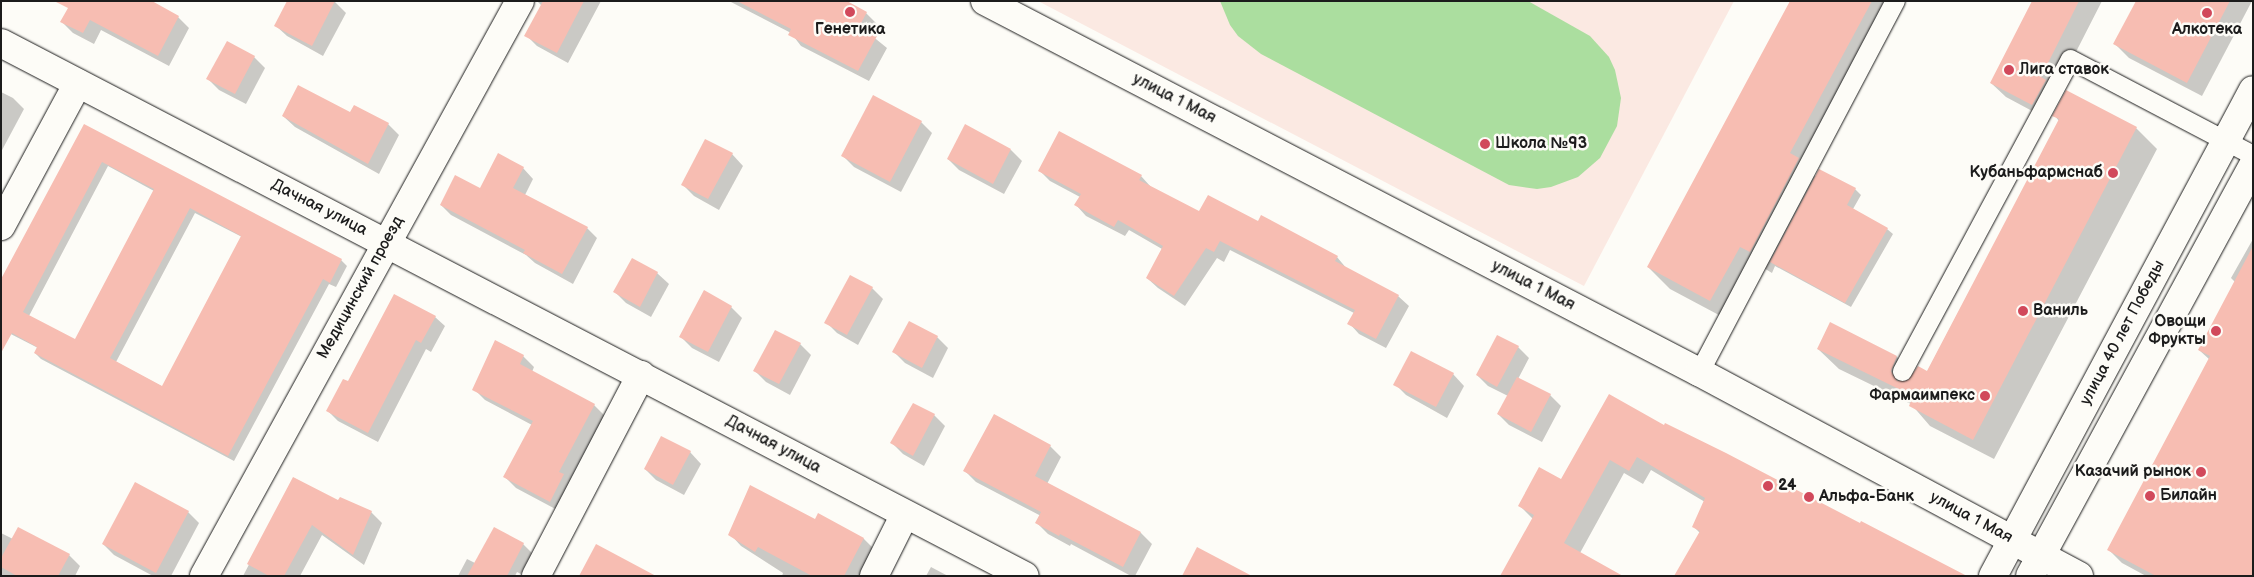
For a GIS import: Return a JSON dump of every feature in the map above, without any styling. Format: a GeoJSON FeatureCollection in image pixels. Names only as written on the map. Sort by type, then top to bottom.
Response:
{"type":"FeatureCollection","features":[{"type":"Feature","properties":{"kind":"street","name":"Медицинский проезд"},"geometry":{"type":"LineString","coordinates":[[204,576],[520,1]]}},
{"type":"Feature","properties":{"kind":"street","name":"улица 1 Мая"},"geometry":{"type":"LineString","coordinates":[[985,1],[1699,372],[2012,540],[2036,566],[2079,576]]}},
{"type":"Feature","properties":{"kind":"street","name":"Дачная улица"},"geometry":{"type":"LineString","coordinates":[[1,43],[1025,576]]}},
{"type":"Feature","properties":{"kind":"street"},"geometry":{"type":"LineString","coordinates":[[1,226],[78,83]]}},
{"type":"Feature","properties":{"kind":"street","name":"улица 40 лет Победы"},"geometry":{"type":"LineString","coordinates":[[1993,576],[2253,90]]}},
{"type":"Feature","properties":{"kind":"street","name":"улица 40 лет Победы"},"geometry":{"type":"LineString","coordinates":[[2036,566],[2253,166]]}},
{"type":"Feature","properties":{"kind":"street"},"geometry":{"type":"LineString","coordinates":[[536,576],[640,375]]}},
{"type":"Feature","properties":{"kind":"street"},"geometry":{"type":"LineString","coordinates":[[874,576],[905,514]]}},
{"type":"Feature","properties":{"kind":"lane"},"geometry":{"type":"LineString","coordinates":[[1699,372],[1895,1]]}},
{"type":"Feature","properties":{"kind":"lane"},"geometry":{"type":"LineString","coordinates":[[1902,371],[2070,59],[2253,155]]}},
{"type":"Feature","properties":{"kind":"shaded area","name":"Школа №93"},"geometry":{"type":"Polygon","coordinates":[[[1038,1],[1734,1],[1584,286],[1038,1]]]}},
{"type":"Feature","properties":{"kind":"green space"},"geometry":{"type":"Polygon","coordinates":[[[1220,1],[1528,1],[1590,36],[1609,57],[1615,70],[1621,98],[1617,126],[1600,158],[1578,177],[1551,187],[1537,189],[1509,185],[1261,54],[1238,36],[1230,25],[1220,1]]]}},
{"type":"Feature","properties":{"kind":"building"},"geometry":{"type":"Polygon","coordinates":[[[54,1],[152,1],[179,16],[158,56],[90,20],[83,33],[60,22],[68,8],[54,1]]]}},
{"type":"Feature","properties":{"kind":"building"},"geometry":{"type":"Polygon","coordinates":[[[287,1],[335,1],[312,46],[274,26],[287,1]]]}},
{"type":"Feature","properties":{"kind":"building"},"geometry":{"type":"Polygon","coordinates":[[[543,1],[584,1],[557,53],[524,36],[543,1]]]}},
{"type":"Feature","properties":{"kind":"building"},"geometry":{"type":"Polygon","coordinates":[[[737,1],[847,1],[867,12],[859,27],[877,36],[858,71],[788,35],[791,29],[737,1]]]}},
{"type":"Feature","properties":{"kind":"building"},"geometry":{"type":"Polygon","coordinates":[[[1790,1],[1872,1],[1790,153],[1799,158],[1750,252],[1740,247],[1710,301],[1647,267],[1790,1]]]}},
{"type":"Feature","properties":{"kind":"building"},"geometry":{"type":"Polygon","coordinates":[[[2032,1],[2079,1],[2041,77],[2046,80],[2032,105],[1990,83],[2032,1]]]}},
{"type":"Feature","properties":{"kind":"building"},"geometry":{"type":"Polygon","coordinates":[[[2136,1],[2230,1],[2187,83],[2113,44],[2136,1]]]}},
{"type":"Feature","properties":{"kind":"building"},"geometry":{"type":"Polygon","coordinates":[[[227,41],[255,56],[235,94],[206,79],[227,41]]]}},
{"type":"Feature","properties":{"kind":"building"},"geometry":{"type":"Polygon","coordinates":[[[298,85],[350,112],[354,105],[389,123],[368,164],[282,116],[298,85]]]}},
{"type":"Feature","properties":{"kind":"building"},"geometry":{"type":"Polygon","coordinates":[[[2066,90],[2137,127],[1973,440],[1909,406],[1913,396],[1817,349],[1830,322],[1897,356],[1891,371],[1897,381],[1908,380],[1918,366],[1927,371],[2059,119],[2052,116],[2066,90]]]}},
{"type":"Feature","properties":{"kind":"building"},"geometry":{"type":"Polygon","coordinates":[[[873,95],[922,121],[890,182],[841,156],[873,95]]]}},
{"type":"Feature","properties":{"kind":"building"},"geometry":{"type":"Polygon","coordinates":[[[84,124],[342,259],[330,283],[323,279],[228,456],[34,353],[37,347],[12,333],[1,353],[1,279],[84,124]],[[102,162],[23,312],[75,339],[154,189],[102,162]],[[190,208],[110,358],[162,386],[241,236],[190,208]]]}},
{"type":"Feature","properties":{"kind":"building"},"geometry":{"type":"Polygon","coordinates":[[[965,124],[1011,149],[993,184],[947,159],[965,124]]]}},
{"type":"Feature","properties":{"kind":"building"},"geometry":{"type":"Polygon","coordinates":[[[1059,131],[1142,175],[1139,180],[1199,211],[1208,195],[1258,221],[1261,215],[1338,256],[1335,261],[1399,295],[1376,339],[1347,324],[1355,310],[1220,241],[1214,252],[1206,248],[1174,296],[1146,278],[1163,246],[1118,220],[1114,227],[1074,205],[1081,194],[1038,171],[1059,131]]]}},
{"type":"Feature","properties":{"kind":"building"},"geometry":{"type":"Polygon","coordinates":[[[705,139],[733,153],[708,199],[681,185],[705,139]]]}},
{"type":"Feature","properties":{"kind":"building"},"geometry":{"type":"Polygon","coordinates":[[[498,153],[524,167],[513,188],[588,227],[562,274],[523,253],[525,250],[440,205],[455,175],[480,188],[498,153]]]}},
{"type":"Feature","properties":{"kind":"building"},"geometry":{"type":"Polygon","coordinates":[[[1819,169],[1856,188],[1847,205],[1888,228],[1845,303],[1770,262],[1819,169]]]}},
{"type":"Feature","properties":{"kind":"building","name":"Казачий рынок"},"geometry":{"type":"Polygon","coordinates":[[[2253,246],[2253,576],[2156,576],[2107,550],[2210,356],[2198,350],[2253,246]]]}},
{"type":"Feature","properties":{"kind":"building"},"geometry":{"type":"Polygon","coordinates":[[[632,258],[658,272],[640,307],[613,292],[632,258]]]}},
{"type":"Feature","properties":{"kind":"building"},"geometry":{"type":"Polygon","coordinates":[[[850,275],[873,287],[847,335],[824,323],[850,275]]]}},
{"type":"Feature","properties":{"kind":"building"},"geometry":{"type":"Polygon","coordinates":[[[704,290],[732,306],[708,352],[679,337],[704,290]]]}},
{"type":"Feature","properties":{"kind":"building"},"geometry":{"type":"Polygon","coordinates":[[[394,294],[436,316],[421,343],[416,340],[368,433],[326,411],[343,379],[348,381],[394,294]]]}},
{"type":"Feature","properties":{"kind":"building"},"geometry":{"type":"Polygon","coordinates":[[[909,321],[938,336],[922,368],[892,352],[909,321]]]}},
{"type":"Feature","properties":{"kind":"building"},"geometry":{"type":"Polygon","coordinates":[[[775,330],[801,343],[779,384],[753,371],[775,330]]]}},
{"type":"Feature","properties":{"kind":"building"},"geometry":{"type":"Polygon","coordinates":[[[1497,335],[1519,346],[1497,387],[1476,375],[1497,335]]]}},
{"type":"Feature","properties":{"kind":"building"},"geometry":{"type":"Polygon","coordinates":[[[495,340],[524,355],[520,364],[595,404],[559,472],[564,474],[550,502],[503,477],[533,421],[472,390],[495,340]]]}},
{"type":"Feature","properties":{"kind":"building"},"geometry":{"type":"Polygon","coordinates":[[[1411,351],[1454,373],[1436,407],[1393,385],[1411,351]]]}},
{"type":"Feature","properties":{"kind":"building"},"geometry":{"type":"Polygon","coordinates":[[[1517,377],[1551,394],[1531,432],[1497,414],[1517,377]]]}},
{"type":"Feature","properties":{"kind":"building"},"geometry":{"type":"Polygon","coordinates":[[[1609,394],[1664,425],[1665,423],[1726,453],[1967,576],[1674,576],[1700,531],[1692,527],[1705,498],[1637,457],[1629,471],[1610,460],[1564,543],[1623,576],[1500,576],[1534,515],[1518,506],[1539,467],[1561,479],[1609,394]]]}},
{"type":"Feature","properties":{"kind":"building"},"geometry":{"type":"Polygon","coordinates":[[[913,403],[935,414],[913,456],[890,443],[913,403]]]}},
{"type":"Feature","properties":{"kind":"building"},"geometry":{"type":"Polygon","coordinates":[[[994,414],[1051,445],[1035,476],[1141,532],[1123,567],[1035,523],[1041,512],[963,471],[994,414]]]}},
{"type":"Feature","properties":{"kind":"building"},"geometry":{"type":"Polygon","coordinates":[[[661,436],[691,451],[673,485],[644,469],[661,436]]]}},
{"type":"Feature","properties":{"kind":"building"},"geometry":{"type":"Polygon","coordinates":[[[293,477],[338,500],[340,497],[372,511],[353,555],[312,525],[284,576],[269,576],[247,564],[293,477]]]}},
{"type":"Feature","properties":{"kind":"building"},"geometry":{"type":"Polygon","coordinates":[[[135,482],[189,511],[156,573],[102,544],[135,482]]]}},
{"type":"Feature","properties":{"kind":"building"},"geometry":{"type":"Polygon","coordinates":[[[750,485],[815,519],[818,513],[864,538],[844,576],[812,576],[758,547],[755,552],[728,535],[750,485]]]}},
{"type":"Feature","properties":{"kind":"building"},"geometry":{"type":"Polygon","coordinates":[[[18,527],[70,554],[58,576],[17,576],[1,567],[1,558],[18,527]]]}},
{"type":"Feature","properties":{"kind":"building"},"geometry":{"type":"Polygon","coordinates":[[[494,527],[524,543],[507,576],[467,576],[494,527]]]}},
{"type":"Feature","properties":{"kind":"building"},"geometry":{"type":"Polygon","coordinates":[[[596,544],[656,576],[579,576],[596,544]]]}},
{"type":"Feature","properties":{"kind":"building"},"geometry":{"type":"Polygon","coordinates":[[[1197,547],[1252,576],[1182,576],[1197,547]]]}},
{"type":"Feature","properties":{"kind":"place","name":"Генетика"},"geometry":{"type":"Point","coordinates":[850,12]}},
{"type":"Feature","properties":{"kind":"place","name":"Алкотека"},"geometry":{"type":"Point","coordinates":[2207,13]}},
{"type":"Feature","properties":{"kind":"place","name":"Лига ставок"},"geometry":{"type":"Point","coordinates":[2009,70]}},
{"type":"Feature","properties":{"kind":"place","name":"Школа №93"},"geometry":{"type":"Point","coordinates":[1485,144]}},
{"type":"Feature","properties":{"kind":"place","name":"Кубаньфармснаб"},"geometry":{"type":"Point","coordinates":[2113,173]}},
{"type":"Feature","properties":{"kind":"place","name":"Ваниль"},"geometry":{"type":"Point","coordinates":[2023,311]}},
{"type":"Feature","properties":{"kind":"place","name":"Овощи Фрукты"},"geometry":{"type":"Point","coordinates":[2216,331]}},
{"type":"Feature","properties":{"kind":"place","name":"Фармаимпекс"},"geometry":{"type":"Point","coordinates":[1985,396]}},
{"type":"Feature","properties":{"kind":"place","name":"Казачий рынок"},"geometry":{"type":"Point","coordinates":[2201,472]}},
{"type":"Feature","properties":{"kind":"place","name":"24"},"geometry":{"type":"Point","coordinates":[1768,486]}},
{"type":"Feature","properties":{"kind":"place","name":"Билайн"},"geometry":{"type":"Point","coordinates":[2150,496]}},
{"type":"Feature","properties":{"kind":"place","name":"Альфа-Банк"},"geometry":{"type":"Point","coordinates":[1809,497]}}]}
